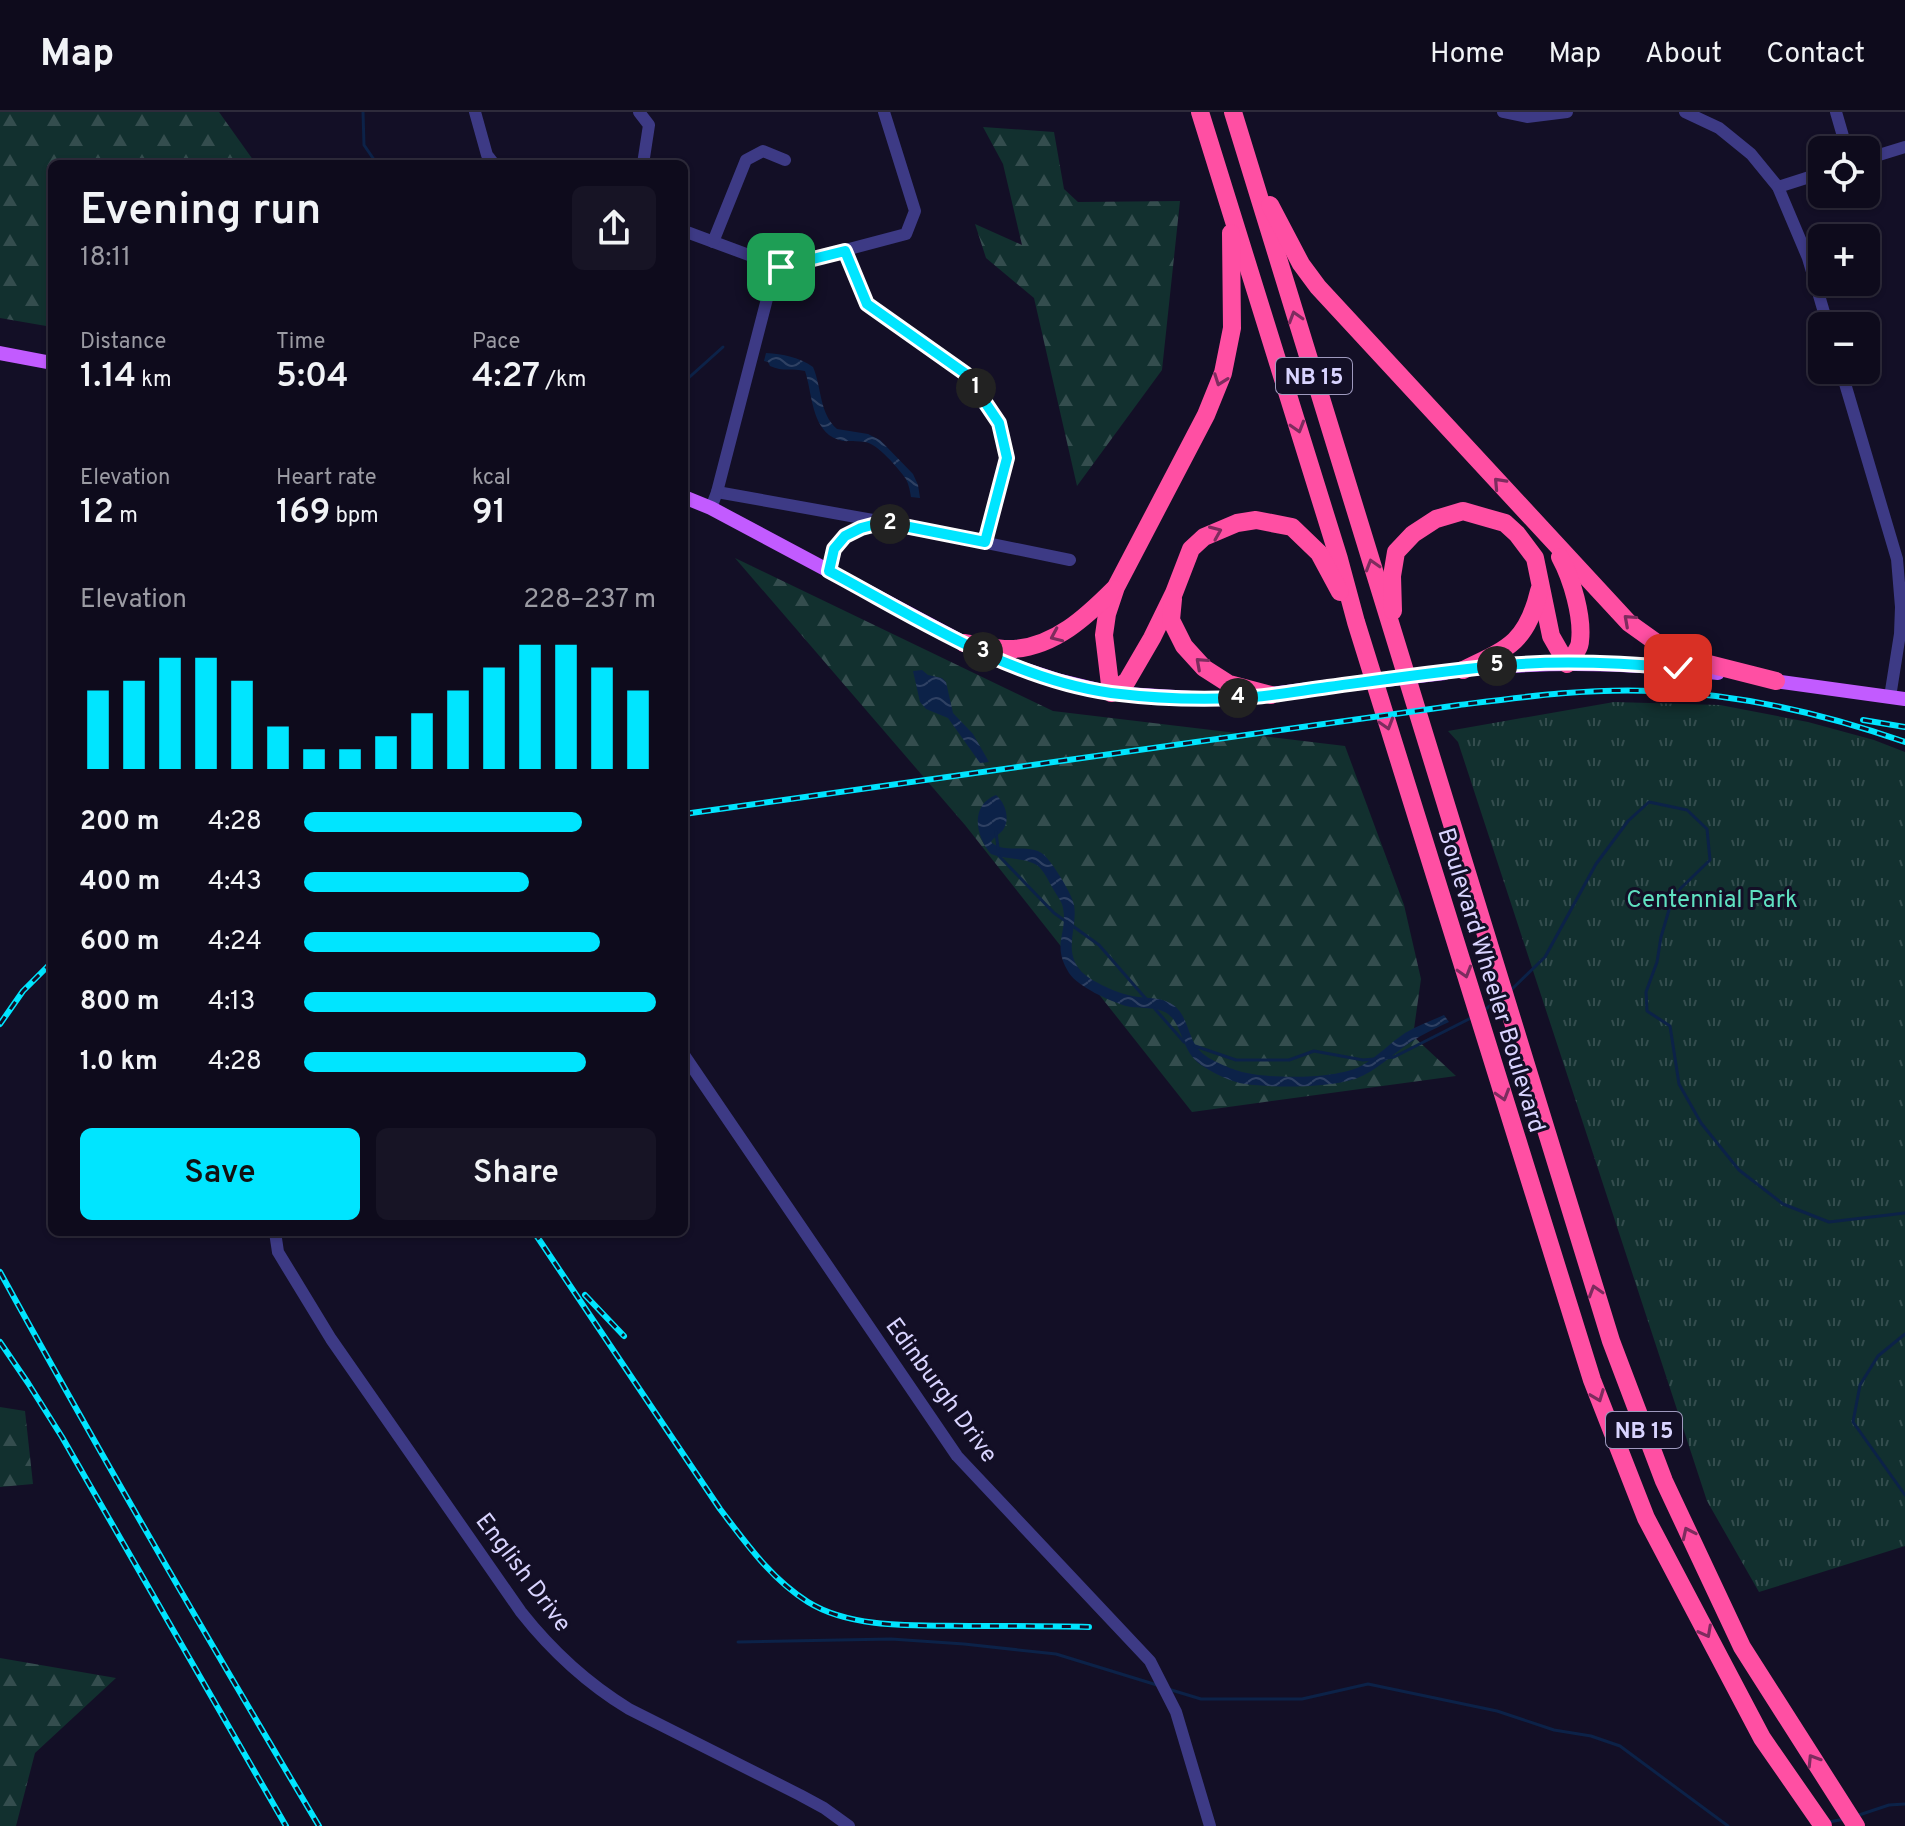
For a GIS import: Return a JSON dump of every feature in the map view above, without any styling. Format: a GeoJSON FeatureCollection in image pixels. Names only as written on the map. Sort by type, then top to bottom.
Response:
{"type":"FeatureCollection","features":[{"type":"Feature","properties":{"kind":"highway"},"geometry":{"type":"LineString","coordinates":[[1199,112],[1231,232],[1232,328],[1223,373],[1206,415],[1116,587],[1107,614],[1104,635],[1111,693],[1127,681],[1152,638],[1191,549],[1204,537],[1237,523],[1256,520],[1292,527],[1319,553],[1356,622]]}},
{"type":"Feature","properties":{"kind":"highway","name":"Boulevard Wheeler Boulevard"},"geometry":{"type":"LineString","coordinates":[[1199,112],[1592,1380],[1646,1518],[1762,1738],[1823,1826]]}},
{"type":"Feature","properties":{"kind":"highway","name":"Boulevard Wheeler Boulevard"},"geometry":{"type":"LineString","coordinates":[[1233,112],[1611,1341],[1664,1481],[1742,1647],[1856,1826]]}},
{"type":"Feature","properties":{"kind":"highway"},"geometry":{"type":"LineString","coordinates":[[1247,161],[1301,264],[1318,287],[1629,623],[1685,658],[1776,681]]}},
{"type":"Feature","properties":{"kind":"highway"},"geometry":{"type":"LineString","coordinates":[[1394,640],[1392,576],[1396,552],[1413,534],[1436,519],[1463,511],[1505,523],[1535,558],[1551,636],[1567,664],[1581,644],[1579,620],[1569,574],[1552,541]]}},
{"type":"Feature","properties":{"kind":"highway"},"geometry":{"type":"LineString","coordinates":[[1454,671],[1512,645],[1526,628],[1541,584]]}},
{"type":"Feature","properties":{"kind":"highway"},"geometry":{"type":"LineString","coordinates":[[964,643],[1013,649],[1040,643],[1070,629],[1116,587]]}},
{"type":"Feature","properties":{"kind":"highway"},"geometry":{"type":"LineString","coordinates":[[1174,593],[1171,620],[1184,646],[1204,668],[1229,684],[1271,695]]}},
{"type":"Feature","properties":{"kind":"main road"},"geometry":{"type":"LineString","coordinates":[[0,353],[48,362]]}},
{"type":"Feature","properties":{"kind":"main road"},"geometry":{"type":"LineString","coordinates":[[688,499],[964,643],[1032,672],[1111,693],[1239,698],[1512,665],[1630,664],[1898,698]]}},
{"type":"Feature","properties":{"kind":"street"},"geometry":{"type":"LineString","coordinates":[[475,112],[491,160]]}},
{"type":"Feature","properties":{"kind":"street"},"geometry":{"type":"LineString","coordinates":[[639,112],[649,125],[644,160]]}},
{"type":"Feature","properties":{"kind":"street"},"geometry":{"type":"LineString","coordinates":[[688,232],[781,267],[906,234],[915,211],[884,112]]}},
{"type":"Feature","properties":{"kind":"street"},"geometry":{"type":"LineString","coordinates":[[1503,112],[1527,117],[1567,112]]}},
{"type":"Feature","properties":{"kind":"street"},"geometry":{"type":"LineString","coordinates":[[1685,112],[1719,128],[1751,154],[1778,187],[1808,258],[1824,312]]}},
{"type":"Feature","properties":{"kind":"street"},"geometry":{"type":"LineString","coordinates":[[1836,112],[1843,136]]}},
{"type":"Feature","properties":{"kind":"street"},"geometry":{"type":"LineString","coordinates":[[1880,155],[1905,147]]}},
{"type":"Feature","properties":{"kind":"street"},"geometry":{"type":"LineString","coordinates":[[713,242],[746,160],[763,151],[785,160]]}},
{"type":"Feature","properties":{"kind":"street"},"geometry":{"type":"LineString","coordinates":[[1778,187],[1808,177]]}},
{"type":"Feature","properties":{"kind":"street"},"geometry":{"type":"LineString","coordinates":[[845,251],[867,304],[966,374],[999,423],[1007,458],[985,542]]}},
{"type":"Feature","properties":{"kind":"street"},"geometry":{"type":"LineString","coordinates":[[711,508],[776,264]]}},
{"type":"Feature","properties":{"kind":"street"},"geometry":{"type":"LineString","coordinates":[[1845,384],[1897,559],[1901,607],[1898,698]]}},
{"type":"Feature","properties":{"kind":"street"},"geometry":{"type":"LineString","coordinates":[[717,492],[1070,560]]}},
{"type":"Feature","properties":{"kind":"street"},"geometry":{"type":"LineString","coordinates":[[829,571],[834,549],[845,536],[884,522]]}},
{"type":"Feature","properties":{"kind":"street","name":"Edinburgh Drive"},"geometry":{"type":"LineString","coordinates":[[688,1061],[957,1456],[1150,1661],[1176,1712],[1210,1826]]}},
{"type":"Feature","properties":{"kind":"street","name":"English Drive"},"geometry":{"type":"LineString","coordinates":[[276,1236],[278,1252],[331,1339],[521,1612],[541,1635],[577,1671],[614,1700],[824,1808],[849,1826]]}},
{"type":"Feature","properties":{"kind":"green space"},"geometry":{"type":"Polygon","coordinates":[[[0,112],[219,112],[253,160],[48,160],[48,326],[0,318],[0,112]]]}},
{"type":"Feature","properties":{"kind":"green space"},"geometry":{"type":"Polygon","coordinates":[[[983,127],[1054,132],[1064,189],[1078,202],[1180,201],[1162,370],[1077,486],[1034,298],[986,258],[975,224],[1022,245],[1003,164],[983,127]]]}},
{"type":"Feature","properties":{"kind":"green space"},"geometry":{"type":"Polygon","coordinates":[[[735,558],[1053,711],[1345,746],[1404,905],[1421,979],[1413,1036],[1456,1076],[1192,1112],[965,825],[735,558]]]}},
{"type":"Feature","properties":{"kind":"green space","name":"Centennial Park"},"geometry":{"type":"Polygon","coordinates":[[[1614,702],[1720,705],[1808,722],[1905,752],[1905,1546],[1759,1592],[1707,1501],[1458,742],[1448,731],[1614,702]]]}},
{"type":"Feature","properties":{"kind":"green space"},"geometry":{"type":"Polygon","coordinates":[[[0,1407],[25,1411],[33,1484],[0,1487],[0,1407]]]}},
{"type":"Feature","properties":{"kind":"green space"},"geometry":{"type":"Polygon","coordinates":[[[0,1658],[116,1678],[35,1753],[16,1826],[0,1826],[0,1658]]]}},
{"type":"Feature","properties":{"kind":"water"},"geometry":{"type":"Polygon","coordinates":[[[766,353],[791,357],[813,367],[831,423],[837,429],[868,434],[880,440],[913,474],[920,498],[911,497],[906,479],[870,443],[838,440],[829,435],[815,414],[805,371],[770,366],[764,361],[766,353]]]}},
{"type":"Feature","properties":{"kind":"water"},"geometry":{"type":"Polygon","coordinates":[[[922,670],[946,682],[953,713],[973,734],[989,762],[980,763],[948,718],[926,709],[920,702],[913,671],[922,670]]]}},
{"type":"Feature","properties":{"kind":"water"},"geometry":{"type":"Polygon","coordinates":[[[996,795],[1005,808],[1007,819],[1004,829],[991,842],[1004,848],[1034,850],[1047,858],[1054,868],[1074,905],[1072,954],[1080,970],[1095,982],[1116,991],[1170,1003],[1181,1013],[1197,1047],[1217,1062],[1259,1075],[1305,1077],[1337,1073],[1361,1066],[1419,1026],[1444,1015],[1449,1022],[1416,1039],[1370,1072],[1343,1082],[1316,1086],[1271,1086],[1240,1083],[1217,1074],[1194,1059],[1168,1014],[1112,1001],[1087,988],[1069,973],[1061,954],[1062,905],[1044,873],[1033,863],[991,854],[981,839],[979,813],[982,806],[996,795]]]}},
{"type":"Feature","properties":{"kind":"waterway"},"geometry":{"type":"LineString","coordinates":[[363,112],[364,145],[374,160]]}},
{"type":"Feature","properties":{"kind":"waterway"},"geometry":{"type":"LineString","coordinates":[[688,378],[723,347]]}},
{"type":"Feature","properties":{"kind":"waterway"},"geometry":{"type":"LineString","coordinates":[[1512,989],[1545,957],[1596,864],[1628,821],[1649,802],[1687,810],[1707,829],[1710,860],[1681,888],[1671,903],[1657,962],[1646,992],[1647,1011],[1670,1026],[1679,1084],[1701,1123],[1739,1170],[1783,1204],[1829,1222],[1905,1213]]}},
{"type":"Feature","properties":{"kind":"waterway"},"geometry":{"type":"LineString","coordinates":[[996,832],[998,848]]}},
{"type":"Feature","properties":{"kind":"waterway"},"geometry":{"type":"LineString","coordinates":[[999,856],[1064,920]]}},
{"type":"Feature","properties":{"kind":"waterway"},"geometry":{"type":"LineString","coordinates":[[1070,924],[1099,945],[1147,1000]]}},
{"type":"Feature","properties":{"kind":"waterway"},"geometry":{"type":"LineString","coordinates":[[1483,1011],[1499,999]]}},
{"type":"Feature","properties":{"kind":"waterway"},"geometry":{"type":"LineString","coordinates":[[1155,1009],[1184,1042]]}},
{"type":"Feature","properties":{"kind":"waterway"},"geometry":{"type":"LineString","coordinates":[[1386,1058],[1394,1057],[1473,1017]]}},
{"type":"Feature","properties":{"kind":"waterway"},"geometry":{"type":"LineString","coordinates":[[1195,1046],[1236,1060],[1289,1060],[1314,1051],[1363,1060],[1375,1059]]}},
{"type":"Feature","properties":{"kind":"waterway"},"geometry":{"type":"LineString","coordinates":[[1905,1334],[1878,1356],[1860,1385],[1853,1422],[1905,1495]]}},
{"type":"Feature","properties":{"kind":"waterway"},"geometry":{"type":"LineString","coordinates":[[738,1642],[891,1639],[964,1644],[1056,1654],[1157,1685]]}},
{"type":"Feature","properties":{"kind":"waterway"},"geometry":{"type":"LineString","coordinates":[[1168,1689],[1201,1699],[1302,1699],[1368,1684],[1497,1711],[1554,1730],[1591,1736],[1620,1746],[1728,1826]]}},
{"type":"Feature","properties":{"kind":"waterway"},"geometry":{"type":"LineString","coordinates":[[1856,1816],[1889,1805],[1905,1804]]}},
{"type":"Feature","properties":{"kind":"waterway"},"geometry":{"type":"LineString","coordinates":[[1829,1822],[1845,1819]]}},
{"type":"Feature","properties":{"kind":"railway"},"geometry":{"type":"LineString","coordinates":[[688,813],[1459,705],[1580,692],[1629,690],[1718,696],[1813,714],[1905,742]]}},
{"type":"Feature","properties":{"kind":"railway"},"geometry":{"type":"LineString","coordinates":[[1863,720],[1905,727]]}},
{"type":"Feature","properties":{"kind":"railway"},"geometry":{"type":"LineString","coordinates":[[0,1024],[23,991],[48,966]]}},
{"type":"Feature","properties":{"kind":"railway"},"geometry":{"type":"LineString","coordinates":[[537,1236],[720,1509],[760,1560],[795,1593],[826,1611],[866,1622],[1089,1627]]}},
{"type":"Feature","properties":{"kind":"railway"},"geometry":{"type":"LineString","coordinates":[[0,1272],[157,1550],[319,1826]]}},
{"type":"Feature","properties":{"kind":"railway"},"geometry":{"type":"LineString","coordinates":[[585,1295],[624,1336]]}},
{"type":"Feature","properties":{"kind":"railway"},"geometry":{"type":"LineString","coordinates":[[0,1342],[62,1437],[286,1826]]}},
{"type":"Feature","properties":{"kind":"route"},"geometry":{"type":"LineString","coordinates":[[781,267],[845,251],[867,304],[966,374],[999,423],[1007,458],[985,542],[884,522],[845,536],[834,549],[829,571],[964,643],[1020,668],[1090,689],[1191,698],[1239,698],[1512,665],[1630,664],[1678,668]]}}]}
